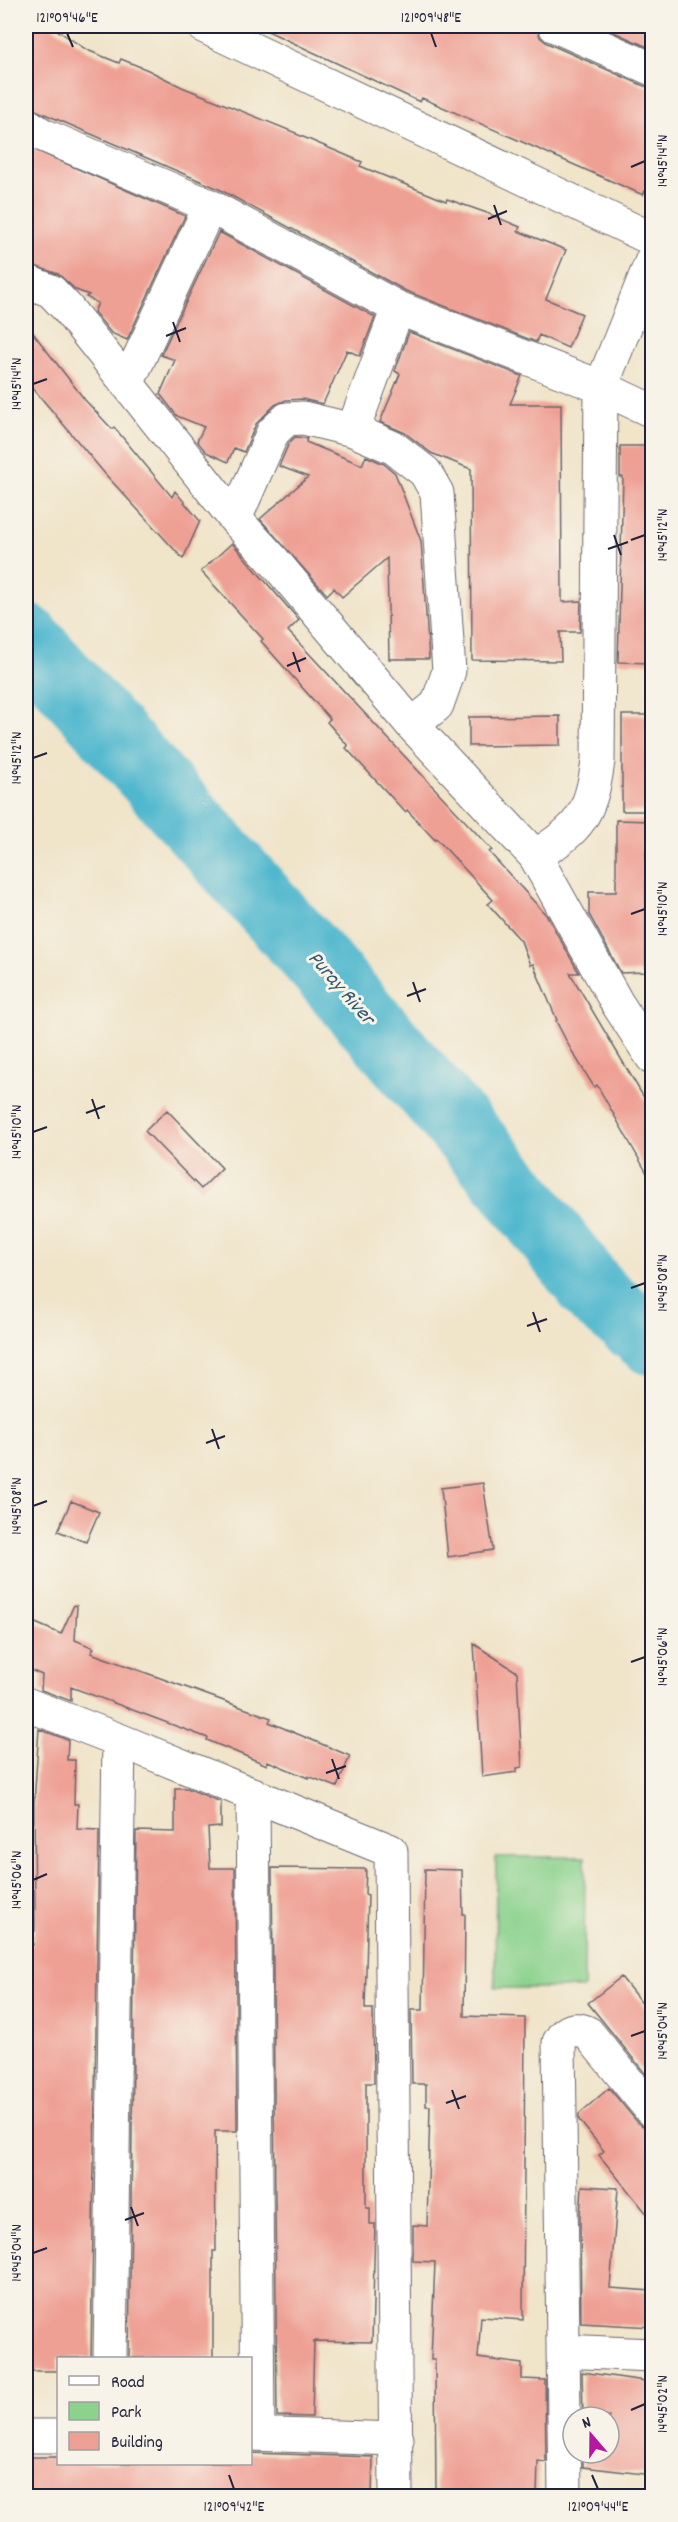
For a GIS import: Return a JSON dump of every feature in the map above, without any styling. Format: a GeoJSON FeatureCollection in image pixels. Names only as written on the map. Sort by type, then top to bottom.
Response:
{"type":"FeatureCollection","features":[{"type":"Feature","properties":{"kind":"street"},"geometry":{"type":"LineString","coordinates":[[203,26],[652,239]]}},
{"type":"Feature","properties":{"kind":"street"},"geometry":{"type":"LineString","coordinates":[[555,26],[652,69]]}},
{"type":"Feature","properties":{"kind":"street"},"geometry":{"type":"LineString","coordinates":[[26,124],[43,135],[210,206],[398,308],[601,387],[652,411]]}},
{"type":"Feature","properties":{"kind":"street"},"geometry":{"type":"LineString","coordinates":[[127,384],[210,206]]}},
{"type":"Feature","properties":{"kind":"street"},"geometry":{"type":"LineString","coordinates":[[535,856],[559,841],[585,816],[595,790],[598,761],[601,387],[652,260]]}},
{"type":"Feature","properties":{"kind":"street"},"geometry":{"type":"LineString","coordinates":[[26,281],[51,291],[235,519],[274,561],[412,725],[535,856],[617,1003],[652,1057]]}},
{"type":"Feature","properties":{"kind":"street"},"geometry":{"type":"LineString","coordinates":[[353,430],[398,308]]}},
{"type":"Feature","properties":{"kind":"street"},"geometry":{"type":"LineString","coordinates":[[235,519],[273,432],[287,420],[303,418],[353,430],[394,448],[425,472],[438,493],[449,671],[437,705],[412,725]]}},
{"type":"Feature","properties":{"kind":"street"},"geometry":{"type":"LineString","coordinates":[[26,1704],[391,1851],[396,2496]]}},
{"type":"Feature","properties":{"kind":"street"},"geometry":{"type":"LineString","coordinates":[[110,2357],[119,1740]]}},
{"type":"Feature","properties":{"kind":"street"},"geometry":{"type":"LineString","coordinates":[[253,1794],[254,2434],[397,2439]]}},
{"type":"Feature","properties":{"kind":"street"},"geometry":{"type":"LineString","coordinates":[[565,2496],[559,2042],[562,2035],[570,2030],[579,2029],[588,2033],[652,2112]]}},
{"type":"Feature","properties":{"kind":"street"},"geometry":{"type":"LineString","coordinates":[[563,2351],[652,2355]]}},
{"type":"Feature","properties":{"kind":"street"},"geometry":{"type":"LineString","coordinates":[[26,2436],[57,2436]]}},
{"type":"Feature","properties":{"kind":"green space"},"geometry":{"type":"Polygon","coordinates":[[[496,1857],[585,1857],[584,1988],[495,1988],[496,1857]]]}},
{"type":"Feature","properties":{"kind":"building"},"geometry":{"type":"Polygon","coordinates":[[[26,26],[51,26],[87,50],[119,63],[121,59],[148,70],[182,87],[362,162],[360,166],[446,201],[447,199],[487,213],[520,227],[518,231],[566,250],[546,299],[582,314],[568,348],[539,335],[536,342],[406,291],[219,189],[26,106],[26,26]]]}},
{"type":"Feature","properties":{"kind":"building"},"geometry":{"type":"Polygon","coordinates":[[[257,26],[537,26],[540,37],[547,43],[644,86],[652,87],[652,194],[645,191],[643,195],[422,98],[420,102],[257,26]]]}},
{"type":"Feature","properties":{"kind":"building"},"geometry":{"type":"Polygon","coordinates":[[[600,26],[652,26],[652,49],[600,26]]]}},
{"type":"Feature","properties":{"kind":"building"},"geometry":{"type":"Polygon","coordinates":[[[26,146],[185,216],[127,340],[111,333],[94,312],[98,303],[86,297],[89,295],[76,290],[58,274],[26,263],[26,146]]]}},
{"type":"Feature","properties":{"kind":"building"},"geometry":{"type":"Polygon","coordinates":[[[219,232],[375,317],[360,356],[347,350],[323,404],[302,399],[286,400],[275,405],[256,424],[244,452],[234,448],[228,462],[206,452],[197,441],[204,427],[177,416],[160,394],[175,360],[161,355],[219,232]]]}},
{"type":"Feature","properties":{"kind":"building"},"geometry":{"type":"Polygon","coordinates":[[[26,324],[85,400],[112,429],[114,427],[172,497],[175,491],[200,521],[183,559],[106,475],[26,380],[26,324]]]}},
{"type":"Feature","properties":{"kind":"building"},"geometry":{"type":"Polygon","coordinates":[[[409,332],[522,376],[510,404],[561,404],[562,602],[581,601],[580,632],[560,632],[561,661],[472,660],[471,469],[431,453],[405,433],[380,422],[400,374],[395,371],[409,332]]]}},
{"type":"Feature","properties":{"kind":"building"},"geometry":{"type":"Polygon","coordinates":[[[295,437],[307,438],[306,442],[362,465],[366,456],[384,464],[395,473],[421,541],[429,659],[389,659],[387,558],[342,597],[334,588],[327,595],[260,519],[308,477],[279,466],[289,443],[295,437]]]}},
{"type":"Feature","properties":{"kind":"building"},"geometry":{"type":"Polygon","coordinates":[[[620,446],[652,446],[652,663],[618,662],[623,477],[620,477],[620,446]]]}},
{"type":"Feature","properties":{"kind":"building"},"geometry":{"type":"Polygon","coordinates":[[[232,543],[299,620],[288,631],[492,850],[489,852],[547,916],[579,973],[570,973],[652,1111],[652,1182],[597,1085],[594,1087],[570,1048],[556,1021],[533,964],[530,965],[521,941],[488,904],[493,900],[436,838],[435,840],[407,810],[405,812],[346,748],[348,746],[327,722],[330,719],[261,641],[263,639],[201,571],[232,543]]]}},
{"type":"Feature","properties":{"kind":"building"},"geometry":{"type":"Polygon","coordinates":[[[622,715],[652,715],[652,811],[622,811],[622,715]]]}},
{"type":"Feature","properties":{"kind":"building"},"geometry":{"type":"Polygon","coordinates":[[[560,716],[560,745],[469,746],[469,717],[560,716]]]}},
{"type":"Feature","properties":{"kind":"building"},"geometry":{"type":"Polygon","coordinates":[[[616,820],[650,821],[650,852],[646,852],[646,972],[621,973],[589,914],[589,892],[616,892],[616,820]]]}},
{"type":"Feature","properties":{"kind":"building"},"geometry":{"type":"Polygon","coordinates":[[[167,1110],[222,1168],[201,1189],[145,1131],[167,1110]]]}},
{"type":"Feature","properties":{"kind":"building"},"geometry":{"type":"Polygon","coordinates":[[[483,1483],[493,1550],[448,1557],[441,1488],[483,1483]]]}},
{"type":"Feature","properties":{"kind":"building"},"geometry":{"type":"Polygon","coordinates":[[[71,1501],[99,1512],[86,1542],[58,1531],[71,1501]]]}},
{"type":"Feature","properties":{"kind":"building"},"geometry":{"type":"Polygon","coordinates":[[[74,1605],[77,1606],[75,1640],[94,1648],[91,1653],[271,1718],[269,1722],[350,1756],[337,1787],[308,1776],[308,1778],[268,1761],[267,1765],[207,1740],[208,1738],[71,1687],[71,1701],[41,1690],[42,1675],[26,1668],[26,1619],[61,1634],[74,1605]]]}},
{"type":"Feature","properties":{"kind":"building"},"geometry":{"type":"Polygon","coordinates":[[[474,1644],[517,1672],[522,1767],[517,1768],[517,1772],[482,1777],[474,1644]]]}},
{"type":"Feature","properties":{"kind":"building"},"geometry":{"type":"Polygon","coordinates":[[[39,1729],[68,1740],[67,1760],[75,1760],[74,1804],[78,1804],[77,1829],[99,1830],[91,2357],[57,2357],[57,2371],[26,2371],[26,1944],[33,1945],[33,1931],[35,1931],[34,1804],[39,1729]]]}},
{"type":"Feature","properties":{"kind":"building"},"geometry":{"type":"Polygon","coordinates":[[[175,1788],[187,1788],[221,1802],[221,1827],[208,1828],[210,1868],[235,1868],[237,2131],[215,2131],[216,2251],[213,2251],[213,2357],[129,2357],[136,1831],[175,1832],[175,1788]]]}},
{"type":"Feature","properties":{"kind":"building"},"geometry":{"type":"Polygon","coordinates":[[[272,1868],[366,1869],[365,1894],[368,1895],[365,2009],[373,2009],[374,2083],[366,2083],[366,2208],[370,2208],[370,2224],[375,2224],[372,2342],[314,2341],[312,2417],[277,2416],[272,1868]]]}},
{"type":"Feature","properties":{"kind":"building"},"geometry":{"type":"Polygon","coordinates":[[[425,1869],[462,1870],[463,1914],[465,1914],[464,2016],[525,2018],[523,2320],[481,2317],[478,2358],[522,2364],[522,2379],[545,2380],[546,2462],[538,2461],[537,2496],[436,2496],[435,2360],[431,2360],[435,2262],[413,2261],[413,2225],[427,2226],[430,2106],[426,2106],[426,2084],[412,2084],[411,2010],[423,2010],[425,1869]]]}},
{"type":"Feature","properties":{"kind":"building"},"geometry":{"type":"Polygon","coordinates":[[[621,1977],[652,2016],[652,2082],[588,2003],[621,1977]]]}},
{"type":"Feature","properties":{"kind":"building"},"geometry":{"type":"Polygon","coordinates":[[[609,2088],[638,2123],[645,2128],[652,2129],[652,2220],[599,2155],[604,2151],[579,2120],[579,2114],[609,2088]]]}},
{"type":"Feature","properties":{"kind":"building"},"geometry":{"type":"Polygon","coordinates":[[[582,2186],[618,2188],[610,2288],[652,2291],[652,2327],[581,2323],[582,2186]]]}},
{"type":"Feature","properties":{"kind":"building"},"geometry":{"type":"Polygon","coordinates":[[[582,2372],[652,2382],[652,2475],[583,2467],[583,2465],[621,2465],[621,2405],[583,2405],[582,2372]]]}},
{"type":"Feature","properties":{"kind":"building"},"geometry":{"type":"Polygon","coordinates":[[[252,2453],[373,2457],[372,2496],[26,2496],[26,2457],[57,2457],[57,2465],[252,2465],[252,2453]]]}},
{"type":"Feature","properties":{"kind":"waterway","name":"Puray River"},"geometry":{"type":"LineString","coordinates":[[26,638],[321,966],[509,1183],[598,1297],[652,1341]]}}]}
